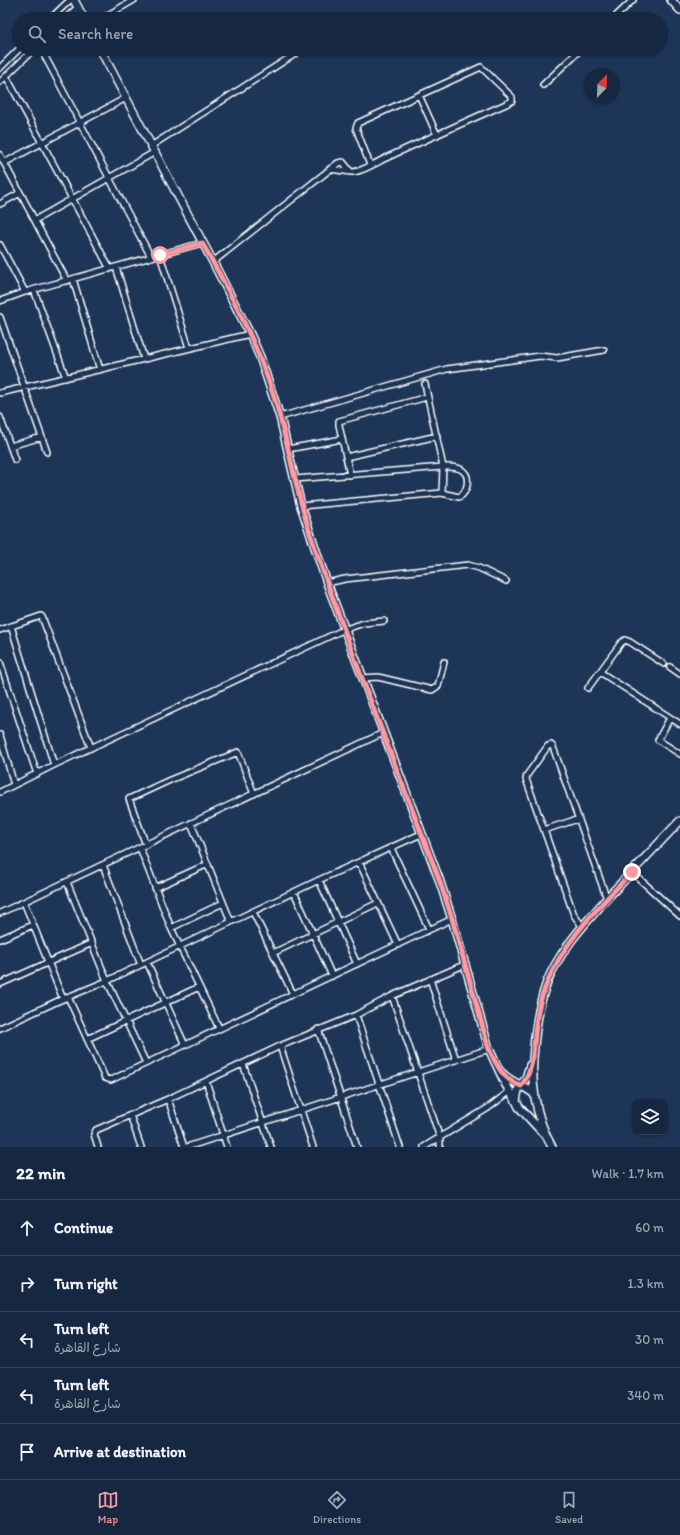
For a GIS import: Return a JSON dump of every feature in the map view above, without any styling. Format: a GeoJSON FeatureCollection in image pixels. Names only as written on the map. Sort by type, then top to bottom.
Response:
{"type":"FeatureCollection","features":[{"type":"Feature","properties":{"kind":"main road"},"geometry":{"type":"LineString","coordinates":[[74,0],[80,12]]}},
{"type":"Feature","properties":{"kind":"main road"},"geometry":{"type":"LineString","coordinates":[[671,0],[680,10]]}},
{"type":"Feature","properties":{"kind":"main road"},"geometry":{"type":"LineString","coordinates":[[104,56],[213,262],[250,334],[264,367],[280,417],[302,506],[327,583],[439,879],[466,964],[489,1049],[509,1092],[546,1136],[552,1147]]}},
{"type":"Feature","properties":{"kind":"main road"},"geometry":{"type":"LineString","coordinates":[[546,1136],[535,1097],[532,1073],[537,1017],[548,980],[562,953],[582,926],[680,821]]}},
{"type":"Feature","properties":{"kind":"main road"},"geometry":{"type":"LineString","coordinates":[[518,1104],[517,1093],[527,1075],[533,1053]]}},
{"type":"Feature","properties":{"kind":"main road"},"geometry":{"type":"LineString","coordinates":[[499,1069],[508,1079],[521,1086],[535,1097]]}},
{"type":"Feature","properties":{"kind":"main road"},"geometry":{"type":"LineString","coordinates":[[518,1104],[526,1108],[530,1107],[535,1097]]}},
{"type":"Feature","properties":{"kind":"street"},"geometry":{"type":"LineString","coordinates":[[57,12],[70,0]]}},
{"type":"Feature","properties":{"kind":"street"},"geometry":{"type":"LineString","coordinates":[[113,12],[134,0]]}},
{"type":"Feature","properties":{"kind":"street"},"geometry":{"type":"LineString","coordinates":[[620,12],[633,0]]}},
{"type":"Feature","properties":{"kind":"street"},"geometry":{"type":"LineString","coordinates":[[73,12],[78,7]]}},
{"type":"Feature","properties":{"kind":"street"},"geometry":{"type":"LineString","coordinates":[[1,65],[12,55]]}},
{"type":"Feature","properties":{"kind":"street"},"geometry":{"type":"LineString","coordinates":[[0,82],[27,56]]}},
{"type":"Feature","properties":{"kind":"street"},"geometry":{"type":"LineString","coordinates":[[45,56],[151,257]]}},
{"type":"Feature","properties":{"kind":"street"},"geometry":{"type":"LineString","coordinates":[[35,220],[109,178],[292,56]]}},
{"type":"Feature","properties":{"kind":"street"},"geometry":{"type":"LineString","coordinates":[[543,85],[574,56]]}},
{"type":"Feature","properties":{"kind":"street"},"geometry":{"type":"LineString","coordinates":[[330,169],[354,172],[370,165],[437,135],[512,101],[512,97],[481,67],[356,125],[370,165]]}},
{"type":"Feature","properties":{"kind":"street"},"geometry":{"type":"LineString","coordinates":[[6,76],[110,269]]}},
{"type":"Feature","properties":{"kind":"street"},"geometry":{"type":"LineString","coordinates":[[419,95],[437,135]]}},
{"type":"Feature","properties":{"kind":"street"},"geometry":{"type":"LineString","coordinates":[[4,162],[126,98]]}},
{"type":"Feature","properties":{"kind":"street"},"geometry":{"type":"LineString","coordinates":[[0,155],[67,280]]}},
{"type":"Feature","properties":{"kind":"street"},"geometry":{"type":"LineString","coordinates":[[213,262],[338,163],[341,162],[351,172]]}},
{"type":"Feature","properties":{"kind":"street"},"geometry":{"type":"LineString","coordinates":[[0,204],[20,193]]}},
{"type":"Feature","properties":{"kind":"street"},"geometry":{"type":"LineString","coordinates":[[0,301],[25,292],[202,243]]}},
{"type":"Feature","properties":{"kind":"street"},"geometry":{"type":"LineString","coordinates":[[0,245],[25,292]]}},
{"type":"Feature","properties":{"kind":"street"},"geometry":{"type":"LineString","coordinates":[[160,255],[189,348]]}},
{"type":"Feature","properties":{"kind":"street"},"geometry":{"type":"LineString","coordinates":[[116,267],[144,359]]}},
{"type":"Feature","properties":{"kind":"street"},"geometry":{"type":"LineString","coordinates":[[73,279],[100,370]]}},
{"type":"Feature","properties":{"kind":"street"},"geometry":{"type":"LineString","coordinates":[[34,290],[66,378]]}},
{"type":"Feature","properties":{"kind":"street"},"geometry":{"type":"LineString","coordinates":[[0,317],[47,452]]}},
{"type":"Feature","properties":{"kind":"street"},"geometry":{"type":"LineString","coordinates":[[0,393],[250,334]]}},
{"type":"Feature","properties":{"kind":"street"},"geometry":{"type":"LineString","coordinates":[[280,417],[447,368],[540,356],[557,358],[604,350]]}},
{"type":"Feature","properties":{"kind":"street"},"geometry":{"type":"LineString","coordinates":[[425,384],[443,467],[442,493]]}},
{"type":"Feature","properties":{"kind":"street"},"geometry":{"type":"LineString","coordinates":[[350,475],[339,422],[427,397]]}},
{"type":"Feature","properties":{"kind":"street"},"geometry":{"type":"LineString","coordinates":[[0,417],[15,460]]}},
{"type":"Feature","properties":{"kind":"street"},"geometry":{"type":"LineString","coordinates":[[346,457],[437,436]]}},
{"type":"Feature","properties":{"kind":"street"},"geometry":{"type":"LineString","coordinates":[[10,446],[42,437]]}},
{"type":"Feature","properties":{"kind":"street"},"geometry":{"type":"LineString","coordinates":[[288,449],[342,439]]}},
{"type":"Feature","properties":{"kind":"street"},"geometry":{"type":"LineString","coordinates":[[295,479],[443,467],[457,467],[463,470],[466,476],[467,489],[464,495],[459,497],[442,493],[302,506]]}},
{"type":"Feature","properties":{"kind":"street"},"geometry":{"type":"LineString","coordinates":[[327,583],[344,579],[468,565],[479,568],[506,581]]}},
{"type":"Feature","properties":{"kind":"street"},"geometry":{"type":"LineString","coordinates":[[0,630],[41,616],[43,618],[91,748]]}},
{"type":"Feature","properties":{"kind":"street"},"geometry":{"type":"LineString","coordinates":[[0,792],[54,765],[344,630],[364,623],[384,621]]}},
{"type":"Feature","properties":{"kind":"street"},"geometry":{"type":"LineString","coordinates":[[11,626],[54,765]]}},
{"type":"Feature","properties":{"kind":"street"},"geometry":{"type":"LineString","coordinates":[[588,688],[621,643],[625,640],[664,664]]}},
{"type":"Feature","properties":{"kind":"street"},"geometry":{"type":"LineString","coordinates":[[0,662],[38,774]]}},
{"type":"Feature","properties":{"kind":"street"},"geometry":{"type":"LineString","coordinates":[[362,678],[378,677],[432,690],[438,686],[444,662]]}},
{"type":"Feature","properties":{"kind":"street"},"geometry":{"type":"LineString","coordinates":[[670,667],[680,674]]}},
{"type":"Feature","properties":{"kind":"street"},"geometry":{"type":"LineString","coordinates":[[600,672],[680,724]]}},
{"type":"Feature","properties":{"kind":"street"},"geometry":{"type":"LineString","coordinates":[[670,718],[658,740],[680,754]]}},
{"type":"Feature","properties":{"kind":"street"},"geometry":{"type":"LineString","coordinates":[[0,914],[383,733]]}},
{"type":"Feature","properties":{"kind":"street"},"geometry":{"type":"LineString","coordinates":[[0,735],[14,785]]}},
{"type":"Feature","properties":{"kind":"street"},"geometry":{"type":"LineString","coordinates":[[582,926],[574,915],[526,777],[548,746],[551,745],[553,747],[607,899]]}},
{"type":"Feature","properties":{"kind":"street"},"geometry":{"type":"LineString","coordinates":[[146,845],[129,799],[170,780],[238,752],[254,794]]}},
{"type":"Feature","properties":{"kind":"street"},"geometry":{"type":"LineString","coordinates":[[544,830],[578,819]]}},
{"type":"Feature","properties":{"kind":"street"},"geometry":{"type":"LineString","coordinates":[[192,824],[231,922]]}},
{"type":"Feature","properties":{"kind":"street"},"geometry":{"type":"LineString","coordinates":[[0,1028],[107,981],[319,880],[421,834]]}},
{"type":"Feature","properties":{"kind":"street"},"geometry":{"type":"LineString","coordinates":[[140,848],[171,928],[219,1028]]}},
{"type":"Feature","properties":{"kind":"street"},"geometry":{"type":"LineString","coordinates":[[391,848],[429,929]]}},
{"type":"Feature","properties":{"kind":"street"},"geometry":{"type":"LineString","coordinates":[[359,862],[398,945]]}},
{"type":"Feature","properties":{"kind":"street"},"geometry":{"type":"LineString","coordinates":[[156,888],[208,864]]}},
{"type":"Feature","properties":{"kind":"street"},"geometry":{"type":"LineString","coordinates":[[103,865],[141,964]]}},
{"type":"Feature","properties":{"kind":"street"},"geometry":{"type":"LineString","coordinates":[[632,872],[680,916]]}},
{"type":"Feature","properties":{"kind":"street"},"geometry":{"type":"LineString","coordinates":[[319,880],[357,964]]}},
{"type":"Feature","properties":{"kind":"street"},"geometry":{"type":"LineString","coordinates":[[67,882],[107,981],[146,1063]]}},
{"type":"Feature","properties":{"kind":"street"},"geometry":{"type":"LineString","coordinates":[[294,892],[332,976]]}},
{"type":"Feature","properties":{"kind":"street"},"geometry":{"type":"LineString","coordinates":[[24,902],[47,962],[87,1039],[105,1078],[108,1080],[111,1080],[398,945],[452,918]]}},
{"type":"Feature","properties":{"kind":"street"},"geometry":{"type":"LineString","coordinates":[[171,928],[223,903]]}},
{"type":"Feature","properties":{"kind":"street"},"geometry":{"type":"LineString","coordinates":[[273,953],[378,903]]}},
{"type":"Feature","properties":{"kind":"street"},"geometry":{"type":"LineString","coordinates":[[253,912],[293,994]]}},
{"type":"Feature","properties":{"kind":"street"},"geometry":{"type":"LineString","coordinates":[[0,939],[33,925]]}},
{"type":"Feature","properties":{"kind":"street"},"geometry":{"type":"LineString","coordinates":[[0,984],[92,943]]}},
{"type":"Feature","properties":{"kind":"street"},"geometry":{"type":"LineString","coordinates":[[148,962],[185,1045]]}},
{"type":"Feature","properties":{"kind":"street"},"geometry":{"type":"LineString","coordinates":[[98,1147],[94,1130],[466,964]]}},
{"type":"Feature","properties":{"kind":"street"},"geometry":{"type":"LineString","coordinates":[[430,979],[456,1060]]}},
{"type":"Feature","properties":{"kind":"street"},"geometry":{"type":"LineString","coordinates":[[87,1039],[199,987]]}},
{"type":"Feature","properties":{"kind":"street"},"geometry":{"type":"LineString","coordinates":[[392,996],[440,1138],[440,1147]]}},
{"type":"Feature","properties":{"kind":"street"},"geometry":{"type":"LineString","coordinates":[[356,1014],[400,1147]]}},
{"type":"Feature","properties":{"kind":"street"},"geometry":{"type":"LineString","coordinates":[[318,1029],[357,1147]]}},
{"type":"Feature","properties":{"kind":"street"},"geometry":{"type":"LineString","coordinates":[[280,1046],[314,1147]]}},
{"type":"Feature","properties":{"kind":"street"},"geometry":{"type":"LineString","coordinates":[[187,1147],[489,1049]]}},
{"type":"Feature","properties":{"kind":"street"},"geometry":{"type":"LineString","coordinates":[[242,1064],[271,1147]]}},
{"type":"Feature","properties":{"kind":"street"},"geometry":{"type":"LineString","coordinates":[[206,1080],[227,1147]]}},
{"type":"Feature","properties":{"kind":"street"},"geometry":{"type":"LineString","coordinates":[[424,1147],[488,1108],[509,1092]]}},
{"type":"Feature","properties":{"kind":"street"},"geometry":{"type":"LineString","coordinates":[[168,1098],[184,1147]]}},
{"type":"Feature","properties":{"kind":"street"},"geometry":{"type":"LineString","coordinates":[[130,1115],[141,1147]]}},
{"type":"Feature","properties":{"kind":"route"},"geometry":{"type":"LineString","coordinates":[[160,255],[202,243],[250,334],[260,357],[269,380],[280,417],[305,519],[327,583],[439,879],[466,964],[489,1049],[499,1069],[504,1076],[512,1082],[521,1086],[525,1081],[533,1053],[537,1017],[544,990],[562,953],[582,926],[632,872]]}}]}
